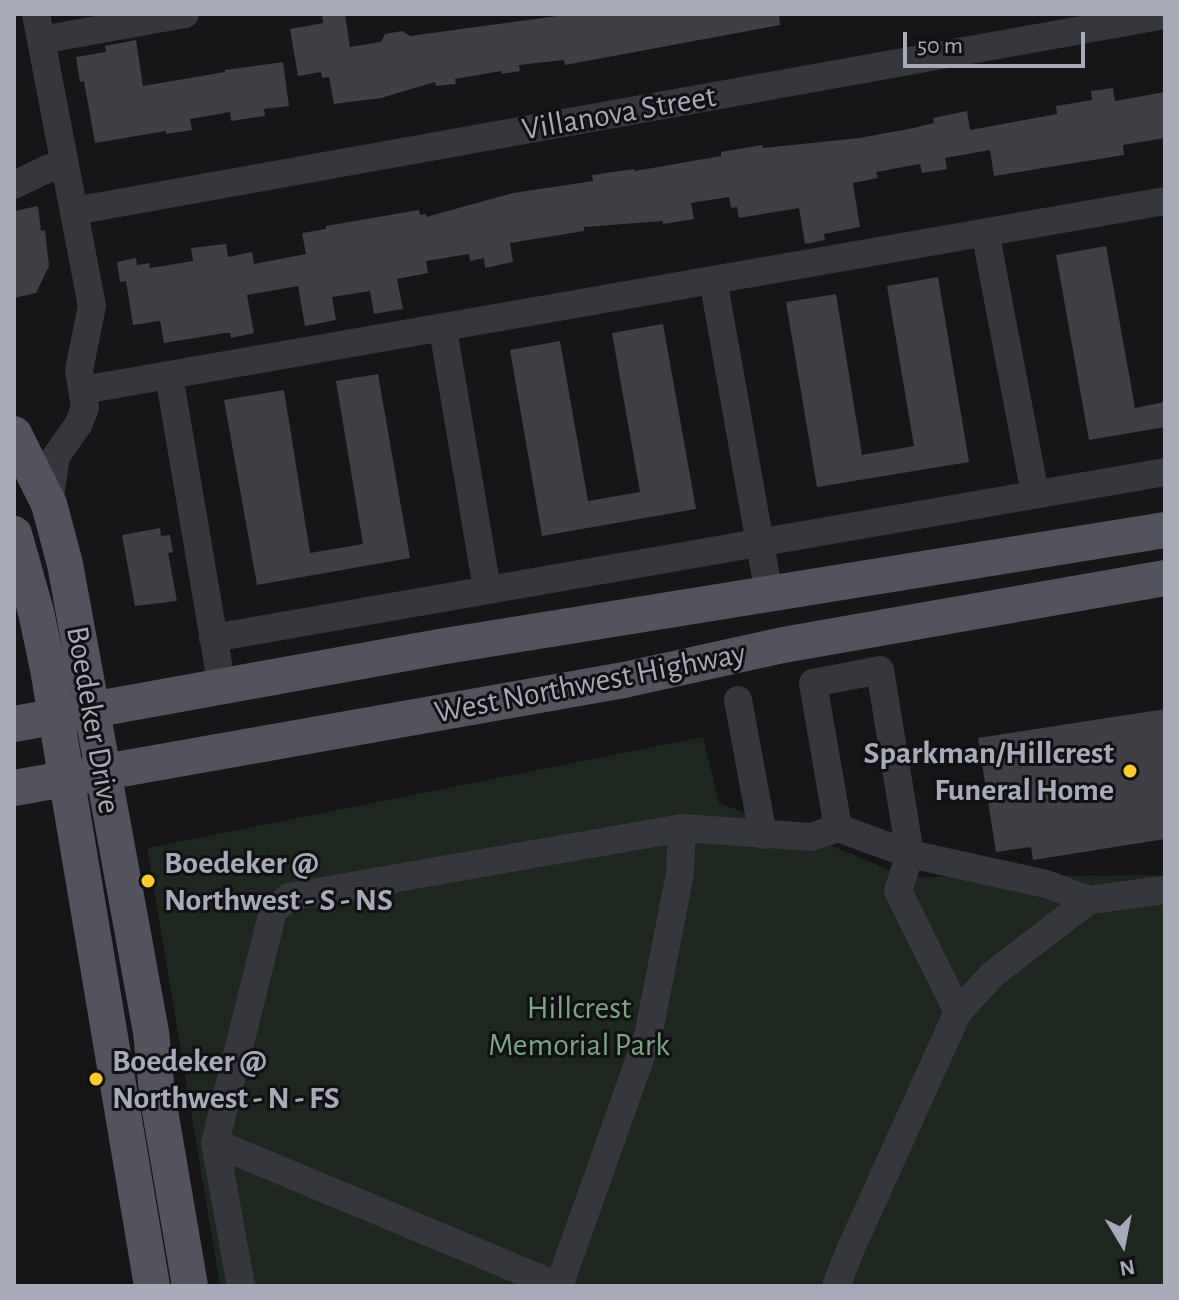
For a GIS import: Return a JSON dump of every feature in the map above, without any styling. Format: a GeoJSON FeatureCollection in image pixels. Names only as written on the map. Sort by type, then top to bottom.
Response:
{"type":"FeatureCollection","features":[{"type":"Feature","properties":{"kind":"main road"},"geometry":{"type":"LineString","coordinates":[[14,434],[49,504]]}},
{"type":"Feature","properties":{"kind":"main road","name":"Boedeker Drive"},"geometry":{"type":"LineString","coordinates":[[49,504],[65,564],[151,1032],[157,1093],[190,1286]]}},
{"type":"Feature","properties":{"kind":"main road","name":"West Northwest Highway"},"geometry":{"type":"LineString","coordinates":[[14,724],[445,646],[1165,530]]}},
{"type":"Feature","properties":{"kind":"main road","name":"Boedeker Drive"},"geometry":{"type":"LineString","coordinates":[[14,534],[36,612],[152,1286]]}},
{"type":"Feature","properties":{"kind":"main road","name":"West Northwest Highway"},"geometry":{"type":"LineString","coordinates":[[14,788],[624,680],[783,645],[1165,578]]}},
{"type":"Feature","properties":{"kind":"street"},"geometry":{"type":"LineString","coordinates":[[38,27],[185,14]]}},
{"type":"Feature","properties":{"kind":"street","name":"Villanova Street"},"geometry":{"type":"LineString","coordinates":[[74,211],[1165,15]]}},
{"type":"Feature","properties":{"kind":"street","name":"Boedeker Drive"},"geometry":{"type":"LineString","coordinates":[[38,27],[92,306],[79,370],[84,399],[78,425],[56,456],[49,504]]}},
{"type":"Feature","properties":{"kind":"street"},"geometry":{"type":"LineString","coordinates":[[14,185],[64,164]]}},
{"type":"Feature","properties":{"kind":"street"},"geometry":{"type":"LineString","coordinates":[[84,399],[1165,201]]}},
{"type":"Feature","properties":{"kind":"street"},"geometry":{"type":"LineString","coordinates":[[84,399],[172,393],[445,341],[988,247],[1165,221]]}},
{"type":"Feature","properties":{"kind":"street"},"geometry":{"type":"LineString","coordinates":[[988,247],[1035,494]]}},
{"type":"Feature","properties":{"kind":"street"},"geometry":{"type":"LineString","coordinates":[[716,296],[769,594]]}},
{"type":"Feature","properties":{"kind":"street"},"geometry":{"type":"LineString","coordinates":[[445,341],[487,589]]}},
{"type":"Feature","properties":{"kind":"street"},"geometry":{"type":"LineString","coordinates":[[172,393],[222,687]]}},
{"type":"Feature","properties":{"kind":"street"},"geometry":{"type":"LineString","coordinates":[[213,638],[1165,472]]}},
{"type":"Feature","properties":{"kind":"street"},"geometry":{"type":"LineString","coordinates":[[838,828],[813,683],[880,670],[910,854],[898,891],[958,1012]]}},
{"type":"Feature","properties":{"kind":"street"},"geometry":{"type":"LineString","coordinates":[[738,700],[763,835]]}},
{"type":"Feature","properties":{"kind":"street"},"geometry":{"type":"LineString","coordinates":[[215,1143],[559,1286],[648,1036],[680,874],[682,828]]}},
{"type":"Feature","properties":{"kind":"street"},"geometry":{"type":"LineString","coordinates":[[241,1286],[215,1143],[273,911],[289,897],[682,828],[811,837],[838,828],[910,854],[1046,884],[1089,900],[1165,890]]}},
{"type":"Feature","properties":{"kind":"street"},"geometry":{"type":"LineString","coordinates":[[836,1286],[958,1012],[993,974],[1089,900]]}},
{"type":"Feature","properties":{"kind":"green space","name":"Hillcrest Memorial Park"},"geometry":{"type":"Polygon","coordinates":[[[703,737],[719,803],[906,877],[1165,875],[1165,1286],[220,1286],[147,848],[703,737]]]}},
{"type":"Feature","properties":{"kind":"building"},"geometry":{"type":"Polygon","coordinates":[[[322,14],[345,14],[350,47],[381,42],[385,34],[402,31],[410,36],[556,14],[779,14],[780,25],[565,65],[564,60],[519,65],[520,71],[455,79],[456,84],[436,86],[435,82],[381,98],[334,104],[329,77],[322,78],[321,72],[298,76],[290,29],[323,23],[322,14]]]}},
{"type":"Feature","properties":{"kind":"building"},"geometry":{"type":"Polygon","coordinates":[[[136,40],[143,86],[283,62],[289,106],[264,109],[265,116],[231,121],[230,112],[190,119],[192,130],[166,134],[166,131],[95,143],[84,81],[80,82],[76,57],[106,52],[105,46],[136,40]]]}},
{"type":"Feature","properties":{"kind":"building"},"geometry":{"type":"Polygon","coordinates":[[[1113,88],[1115,101],[1165,92],[1165,138],[1123,145],[1124,155],[994,176],[990,150],[945,158],[947,169],[922,173],[920,164],[876,172],[878,178],[853,183],[860,227],[824,234],[825,240],[805,244],[799,208],[739,218],[737,207],[731,208],[729,197],[691,203],[694,219],[663,224],[663,221],[584,227],[584,231],[510,243],[513,262],[485,268],[484,258],[470,261],[469,254],[426,261],[428,273],[397,279],[403,309],[374,314],[370,291],[332,297],[336,320],[305,326],[298,286],[247,295],[254,333],[231,338],[230,333],[225,333],[164,343],[160,321],[133,325],[126,281],[120,282],[117,262],[136,258],[137,265],[149,263],[150,268],[193,261],[191,248],[226,244],[228,257],[252,252],[254,264],[306,254],[302,233],[326,229],[326,226],[419,210],[420,215],[426,214],[426,217],[513,193],[593,181],[592,175],[721,156],[721,152],[762,145],[763,148],[859,138],[934,123],[933,118],[967,111],[970,130],[1057,114],[1056,106],[1092,100],[1091,91],[1113,88]]]}},
{"type":"Feature","properties":{"kind":"building"},"geometry":{"type":"Polygon","coordinates":[[[38,206],[41,231],[45,230],[49,266],[36,293],[14,298],[14,211],[38,206]]]}},
{"type":"Feature","properties":{"kind":"building"},"geometry":{"type":"Polygon","coordinates":[[[1106,246],[1135,408],[1165,402],[1165,427],[1089,440],[1056,255],[1106,246]]]}},
{"type":"Feature","properties":{"kind":"building"},"geometry":{"type":"Polygon","coordinates":[[[938,277],[969,462],[817,487],[786,302],[836,294],[862,455],[914,446],[887,286],[938,277]]]}},
{"type":"Feature","properties":{"kind":"building"},"geometry":{"type":"Polygon","coordinates":[[[663,324],[696,509],[542,536],[510,350],[560,341],[588,501],[640,492],[612,333],[663,324]]]}},
{"type":"Feature","properties":{"kind":"building"},"geometry":{"type":"Polygon","coordinates":[[[378,374],[410,558],[257,585],[224,400],[284,390],[310,553],[363,544],[336,381],[378,374]]]}},
{"type":"Feature","properties":{"kind":"building"},"geometry":{"type":"Polygon","coordinates":[[[160,528],[161,536],[170,535],[173,552],[168,553],[177,601],[135,606],[122,535],[160,528]]]}},
{"type":"Feature","properties":{"kind":"building"},"geometry":{"type":"Polygon","coordinates":[[[1165,709],[1165,839],[1033,860],[1031,847],[996,852],[978,738],[1165,709]]]}},
{"type":"Feature","properties":{"kind":"place","name":"Sparkman/Hillcrest Funeral Home"},"geometry":{"type":"Point","coordinates":[1130,771]}},
{"type":"Feature","properties":{"kind":"place","name":"Boedeker @ Northwest - S - NS"},"geometry":{"type":"Point","coordinates":[148,881]}},
{"type":"Feature","properties":{"kind":"place","name":"Boedeker @ Northwest - N - FS"},"geometry":{"type":"Point","coordinates":[96,1079]}}]}
